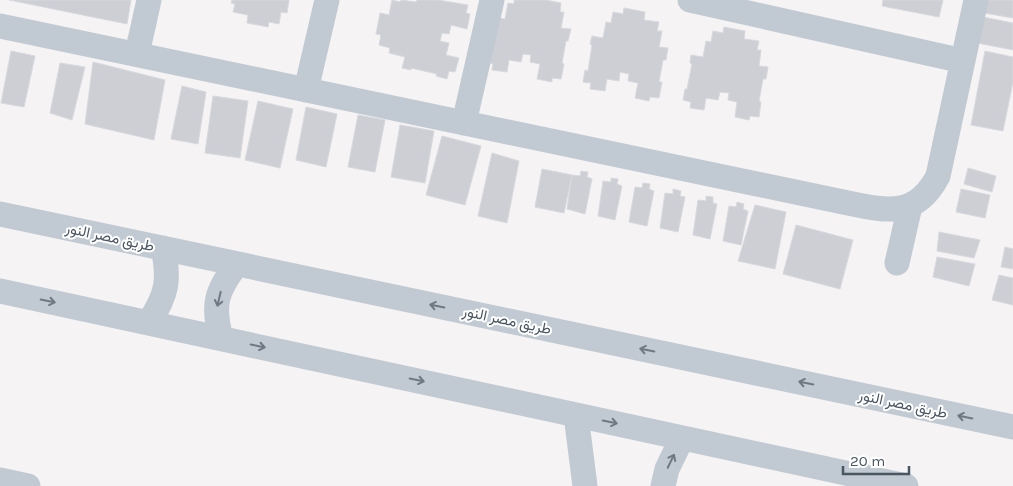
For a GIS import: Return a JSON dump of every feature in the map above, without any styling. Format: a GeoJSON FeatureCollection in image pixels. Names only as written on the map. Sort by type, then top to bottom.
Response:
{"type":"FeatureCollection","features":[{"type":"Feature","properties":{"kind":"street"},"geometry":{"type":"LineString","coordinates":[[137,54],[149,0]]}},
{"type":"Feature","properties":{"kind":"street"},"geometry":{"type":"LineString","coordinates":[[306,90],[327,0]]}},
{"type":"Feature","properties":{"kind":"street"},"geometry":{"type":"LineString","coordinates":[[464,123],[492,0]]}},
{"type":"Feature","properties":{"kind":"street"},"geometry":{"type":"LineString","coordinates":[[690,0],[963,61]]}},
{"type":"Feature","properties":{"kind":"street"},"geometry":{"type":"LineString","coordinates":[[0,26],[875,209],[893,210],[910,206],[922,199],[931,189],[938,176],[976,0]]}},
{"type":"Feature","properties":{"kind":"street"},"geometry":{"type":"LineString","coordinates":[[897,263],[910,206]]}},
{"type":"Feature","properties":{"kind":"street","name":"طريق مصر النور"},"geometry":{"type":"LineString","coordinates":[[0,214],[1013,428]]}},
{"type":"Feature","properties":{"kind":"street"},"geometry":{"type":"LineString","coordinates":[[149,322],[160,306],[166,287],[167,268],[163,248]]}},
{"type":"Feature","properties":{"kind":"street"},"geometry":{"type":"LineString","coordinates":[[221,338],[216,319],[217,298],[225,280],[237,264]]}},
{"type":"Feature","properties":{"kind":"street"},"geometry":{"type":"LineString","coordinates":[[0,291],[906,486]]}},
{"type":"Feature","properties":{"kind":"street"},"geometry":{"type":"LineString","coordinates":[[576,415],[585,486]]}},
{"type":"Feature","properties":{"kind":"street"},"geometry":{"type":"LineString","coordinates":[[663,486],[667,470],[682,438]]}},
{"type":"Feature","properties":{"kind":"street"},"geometry":{"type":"LineString","coordinates":[[0,480],[28,486]]}},
{"type":"Feature","properties":{"kind":"building"},"geometry":{"type":"Polygon","coordinates":[[[9,0],[131,0],[127,24],[9,0]]]}},
{"type":"Feature","properties":{"kind":"building"},"geometry":{"type":"Polygon","coordinates":[[[232,0],[289,0],[287,13],[281,12],[279,24],[269,22],[268,27],[247,23],[248,15],[233,12],[235,4],[231,3],[232,0]]]}},
{"type":"Feature","properties":{"kind":"building"},"geometry":{"type":"Polygon","coordinates":[[[392,0],[416,2],[417,0],[438,0],[468,5],[466,13],[470,14],[467,29],[451,25],[449,34],[442,33],[440,41],[449,43],[446,55],[459,58],[455,72],[449,71],[447,79],[436,76],[437,74],[411,68],[411,70],[402,68],[405,57],[389,53],[390,48],[379,45],[381,35],[376,34],[380,13],[389,15],[392,0]]]}},
{"type":"Feature","properties":{"kind":"building"},"geometry":{"type":"Polygon","coordinates":[[[514,0],[546,0],[561,3],[560,12],[564,12],[561,28],[571,29],[568,41],[566,41],[561,79],[552,78],[552,82],[537,79],[540,64],[530,62],[531,55],[523,54],[521,62],[509,60],[507,72],[492,70],[493,64],[486,62],[494,17],[505,19],[508,3],[514,4],[514,0]]]}},
{"type":"Feature","properties":{"kind":"building"},"geometry":{"type":"Polygon","coordinates":[[[883,0],[943,0],[939,17],[882,6],[883,0]]]}},
{"type":"Feature","properties":{"kind":"building"},"geometry":{"type":"Polygon","coordinates":[[[987,0],[1013,0],[1013,18],[984,13],[987,0]]]}},
{"type":"Feature","properties":{"kind":"building"},"geometry":{"type":"Polygon","coordinates":[[[624,8],[645,12],[644,20],[659,22],[657,31],[662,31],[659,47],[668,48],[666,60],[663,60],[659,82],[662,82],[659,98],[650,97],[649,101],[635,98],[638,83],[628,81],[629,74],[620,72],[619,81],[607,79],[605,91],[590,89],[591,83],[583,82],[585,70],[588,71],[592,36],[603,38],[606,22],[611,23],[613,12],[623,14],[624,8]]]}},
{"type":"Feature","properties":{"kind":"building"},"geometry":{"type":"Polygon","coordinates":[[[978,16],[1013,23],[1013,50],[972,42],[978,16]]]}},
{"type":"Feature","properties":{"kind":"building"},"geometry":{"type":"Polygon","coordinates":[[[724,27],[745,31],[744,39],[759,41],[757,50],[761,50],[759,66],[768,67],[766,79],[763,79],[759,101],[761,102],[759,117],[750,116],[749,120],[735,117],[737,102],[728,100],[729,93],[720,92],[718,100],[706,98],[704,110],[690,108],[691,102],[683,100],[692,64],[690,63],[691,55],[703,57],[706,41],[711,42],[713,31],[723,33],[724,27]]]}},
{"type":"Feature","properties":{"kind":"building"},"geometry":{"type":"Polygon","coordinates":[[[11,51],[35,56],[24,107],[1,103],[11,51]]]}},
{"type":"Feature","properties":{"kind":"building"},"geometry":{"type":"Polygon","coordinates":[[[985,51],[1013,57],[1013,82],[1003,131],[971,125],[985,51]]]}},
{"type":"Feature","properties":{"kind":"building"},"geometry":{"type":"Polygon","coordinates":[[[93,62],[165,80],[154,140],[85,124],[93,62]]]}},
{"type":"Feature","properties":{"kind":"building"},"geometry":{"type":"Polygon","coordinates":[[[60,63],[85,67],[72,120],[50,113],[60,63]]]}},
{"type":"Feature","properties":{"kind":"building"},"geometry":{"type":"Polygon","coordinates":[[[182,86],[206,92],[198,144],[171,139],[182,86]]]}},
{"type":"Feature","properties":{"kind":"building"},"geometry":{"type":"Polygon","coordinates":[[[213,96],[248,101],[240,158],[205,153],[213,96]]]}},
{"type":"Feature","properties":{"kind":"building"},"geometry":{"type":"Polygon","coordinates":[[[258,101],[293,109],[280,168],[245,160],[258,101]]]}},
{"type":"Feature","properties":{"kind":"building"},"geometry":{"type":"Polygon","coordinates":[[[306,107],[337,114],[326,167],[296,160],[306,107]]]}},
{"type":"Feature","properties":{"kind":"building"},"geometry":{"type":"Polygon","coordinates":[[[358,115],[385,120],[375,172],[348,167],[358,115]]]}},
{"type":"Feature","properties":{"kind":"building"},"geometry":{"type":"Polygon","coordinates":[[[400,125],[434,131],[425,183],[391,177],[400,125]]]}},
{"type":"Feature","properties":{"kind":"building"},"geometry":{"type":"Polygon","coordinates":[[[442,136],[481,146],[465,205],[426,195],[442,136]]]}},
{"type":"Feature","properties":{"kind":"building"},"geometry":{"type":"Polygon","coordinates":[[[492,153],[519,161],[507,223],[478,216],[492,153]]]}},
{"type":"Feature","properties":{"kind":"building"},"geometry":{"type":"Polygon","coordinates":[[[968,168],[996,176],[992,192],[964,184],[968,168]]]}},
{"type":"Feature","properties":{"kind":"building"},"geometry":{"type":"Polygon","coordinates":[[[542,169],[572,175],[564,213],[535,207],[542,169]]]}},
{"type":"Feature","properties":{"kind":"building"},"geometry":{"type":"Polygon","coordinates":[[[581,171],[588,172],[587,177],[592,179],[585,214],[567,209],[572,175],[580,176],[581,171]]]}},
{"type":"Feature","properties":{"kind":"building"},"geometry":{"type":"Polygon","coordinates":[[[611,178],[618,179],[617,184],[622,186],[615,220],[598,216],[603,181],[611,182],[611,178]]]}},
{"type":"Feature","properties":{"kind":"building"},"geometry":{"type":"Polygon","coordinates":[[[643,183],[650,184],[649,189],[654,191],[647,226],[629,222],[635,187],[642,188],[643,183]]]}},
{"type":"Feature","properties":{"kind":"building"},"geometry":{"type":"Polygon","coordinates":[[[673,189],[681,191],[680,196],[685,197],[678,232],[660,228],[665,193],[673,194],[673,189]]]}},
{"type":"Feature","properties":{"kind":"building"},"geometry":{"type":"Polygon","coordinates":[[[961,189],[990,195],[985,218],[956,212],[961,189]]]}},
{"type":"Feature","properties":{"kind":"building"},"geometry":{"type":"Polygon","coordinates":[[[706,196],[713,197],[713,203],[717,204],[710,239],[693,235],[698,200],[706,201],[706,196]]]}},
{"type":"Feature","properties":{"kind":"building"},"geometry":{"type":"Polygon","coordinates":[[[737,202],[744,204],[743,209],[748,211],[741,245],[723,241],[729,206],[736,207],[737,202]]]}},
{"type":"Feature","properties":{"kind":"building"},"geometry":{"type":"Polygon","coordinates":[[[755,205],[786,212],[775,269],[738,261],[755,205]]]}},
{"type":"Feature","properties":{"kind":"building"},"geometry":{"type":"Polygon","coordinates":[[[796,225],[853,240],[840,289],[783,274],[796,225]]]}},
{"type":"Feature","properties":{"kind":"building"},"geometry":{"type":"Polygon","coordinates":[[[939,232],[980,240],[974,258],[937,251],[939,232]]]}},
{"type":"Feature","properties":{"kind":"building"},"geometry":{"type":"Polygon","coordinates":[[[1005,247],[1013,249],[1013,269],[1001,267],[1005,247]]]}},
{"type":"Feature","properties":{"kind":"building"},"geometry":{"type":"Polygon","coordinates":[[[937,257],[975,264],[969,286],[933,277],[937,257]]]}},
{"type":"Feature","properties":{"kind":"building"},"geometry":{"type":"Polygon","coordinates":[[[999,275],[1013,278],[1013,305],[992,300],[999,275]]]}}]}
